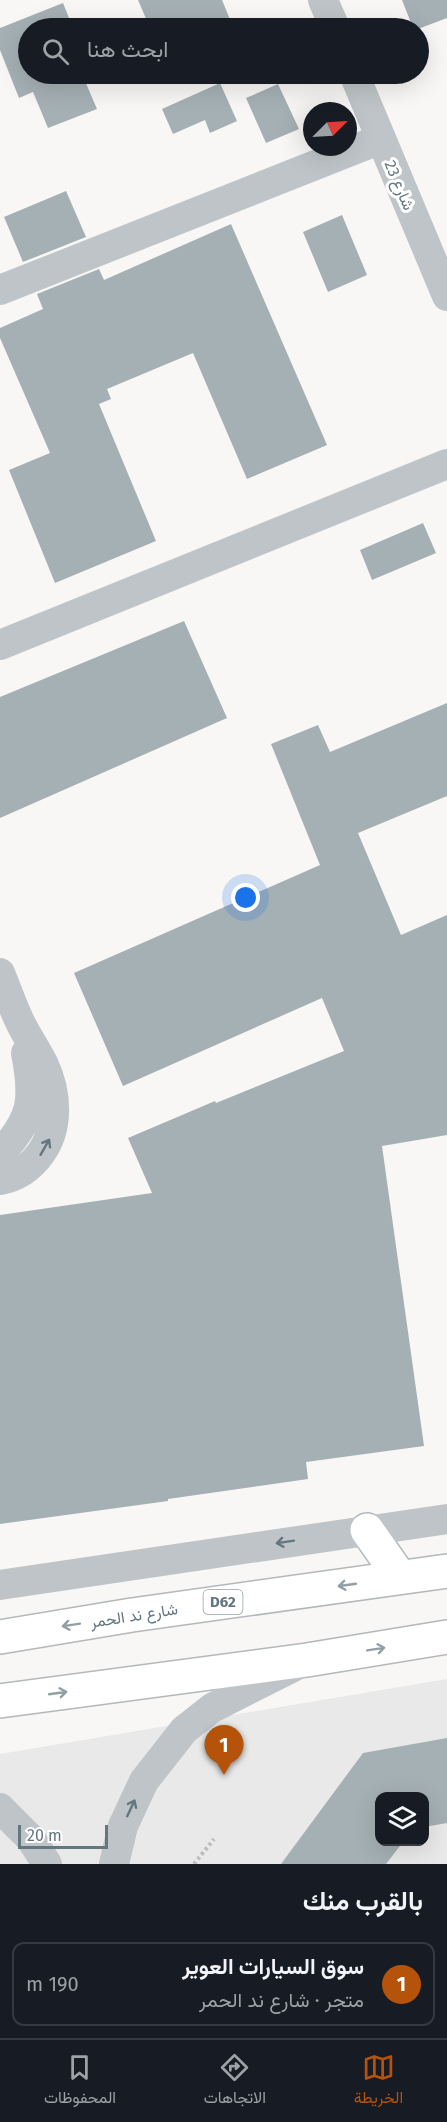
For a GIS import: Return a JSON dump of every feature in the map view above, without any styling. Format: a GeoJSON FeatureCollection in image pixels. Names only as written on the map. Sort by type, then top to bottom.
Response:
{"type":"FeatureCollection","features":[{"type":"Feature","properties":{"kind":"main road"},"geometry":{"type":"LineString","coordinates":[[367,1530],[400,1577]]}},
{"type":"Feature","properties":{"kind":"main road","name":"شارع ند الحمر"},"geometry":{"type":"LineString","coordinates":[[0,1637],[132,1615],[447,1571]]}},
{"type":"Feature","properties":{"kind":"main road"},"geometry":{"type":"LineString","coordinates":[[0,1701],[307,1660],[447,1637]]}},
{"type":"Feature","properties":{"kind":"street"},"geometry":{"type":"LineString","coordinates":[[323,0],[331,18]]}},
{"type":"Feature","properties":{"kind":"street","name":"شارع 23"},"geometry":{"type":"LineString","coordinates":[[358,84],[447,296]]}},
{"type":"Feature","properties":{"kind":"street"},"geometry":{"type":"LineString","coordinates":[[0,290],[381,139]]}},
{"type":"Feature","properties":{"kind":"street"},"geometry":{"type":"LineString","coordinates":[[0,645],[447,464]]}},
{"type":"Feature","properties":{"kind":"street"},"geometry":{"type":"LineString","coordinates":[[0,973],[21,1023],[44,1066],[52,1092],[55,1118],[48,1143],[33,1164],[11,1178],[0,1180]]}},
{"type":"Feature","properties":{"kind":"street"},"geometry":{"type":"LineString","coordinates":[[0,1154],[19,1134],[30,1107],[30,1078],[21,1023]]}},
{"type":"Feature","properties":{"kind":"street"},"geometry":{"type":"LineString","coordinates":[[0,1585],[447,1519]]}},
{"type":"Feature","properties":{"kind":"street"},"geometry":{"type":"LineString","coordinates":[[114,1864],[123,1826],[144,1781],[183,1730],[212,1708],[307,1660]]}},
{"type":"Feature","properties":{"kind":"street"},"geometry":{"type":"LineString","coordinates":[[0,1808],[31,1839],[47,1864]]}},
{"type":"Feature","properties":{"kind":"path"},"geometry":{"type":"LineString","coordinates":[[194,1864],[214,1839]]}},
{"type":"Feature","properties":{"kind":"shaded area"},"geometry":{"type":"Polygon","coordinates":[[[447,1679],[447,1864],[0,1864],[0,1754],[447,1679]]]}},
{"type":"Feature","properties":{"kind":"building"},"geometry":{"type":"Polygon","coordinates":[[[138,0],[222,0],[229,18],[146,18],[138,0]]]}},
{"type":"Feature","properties":{"kind":"building"},"geometry":{"type":"Polygon","coordinates":[[[402,0],[447,0],[447,18],[429,25],[429,18],[409,18],[402,0]]]}},
{"type":"Feature","properties":{"kind":"building"},"geometry":{"type":"Polygon","coordinates":[[[63,3],[69,18],[25,18],[63,3]]]}},
{"type":"Feature","properties":{"kind":"building"},"geometry":{"type":"Polygon","coordinates":[[[18,21],[18,84],[86,84],[97,109],[48,128],[33,92],[19,98],[0,50],[0,28],[18,21]]]}},
{"type":"Feature","properties":{"kind":"building"},"geometry":{"type":"Polygon","coordinates":[[[220,84],[237,121],[210,133],[205,120],[173,134],[162,109],[220,84]]]}},
{"type":"Feature","properties":{"kind":"building"},"geometry":{"type":"Polygon","coordinates":[[[278,84],[299,129],[266,143],[246,98],[278,84]]]}},
{"type":"Feature","properties":{"kind":"building"},"geometry":{"type":"Polygon","coordinates":[[[66,191],[86,237],[23,262],[4,217],[66,191]]]}},
{"type":"Feature","properties":{"kind":"building"},"geometry":{"type":"Polygon","coordinates":[[[342,215],[367,275],[328,292],[303,232],[342,215]]]}},
{"type":"Feature","properties":{"kind":"building"},"geometry":{"type":"Polygon","coordinates":[[[231,224],[327,445],[247,479],[193,353],[107,389],[111,399],[99,404],[156,541],[55,583],[9,470],[50,453],[0,338],[0,328],[43,309],[37,294],[99,269],[104,280],[231,224]]]}},
{"type":"Feature","properties":{"kind":"building"},"geometry":{"type":"Polygon","coordinates":[[[423,523],[436,553],[372,580],[360,550],[423,523]]]}},
{"type":"Feature","properties":{"kind":"building"},"geometry":{"type":"Polygon","coordinates":[[[184,621],[227,718],[0,818],[0,697],[184,621]]]}},
{"type":"Feature","properties":{"kind":"building"},"geometry":{"type":"Polygon","coordinates":[[[447,703],[447,796],[358,833],[401,935],[447,915],[447,1135],[382,1146],[424,1446],[306,1462],[308,1479],[0,1524],[0,1215],[152,1193],[128,1138],[215,1101],[216,1103],[344,1051],[322,998],[123,1086],[74,973],[320,865],[271,744],[318,725],[330,752],[447,703]]]}},
{"type":"Feature","properties":{"kind":"building"},"geometry":{"type":"Polygon","coordinates":[[[447,1738],[447,1823],[429,1826],[429,1792],[375,1792],[375,1846],[400,1846],[386,1864],[281,1864],[363,1753],[447,1738]]]}},
{"type":"Feature","properties":{"kind":"place","name":"سوق السيارات العوير"},"geometry":{"type":"Point","coordinates":[224,1775]}}]}
